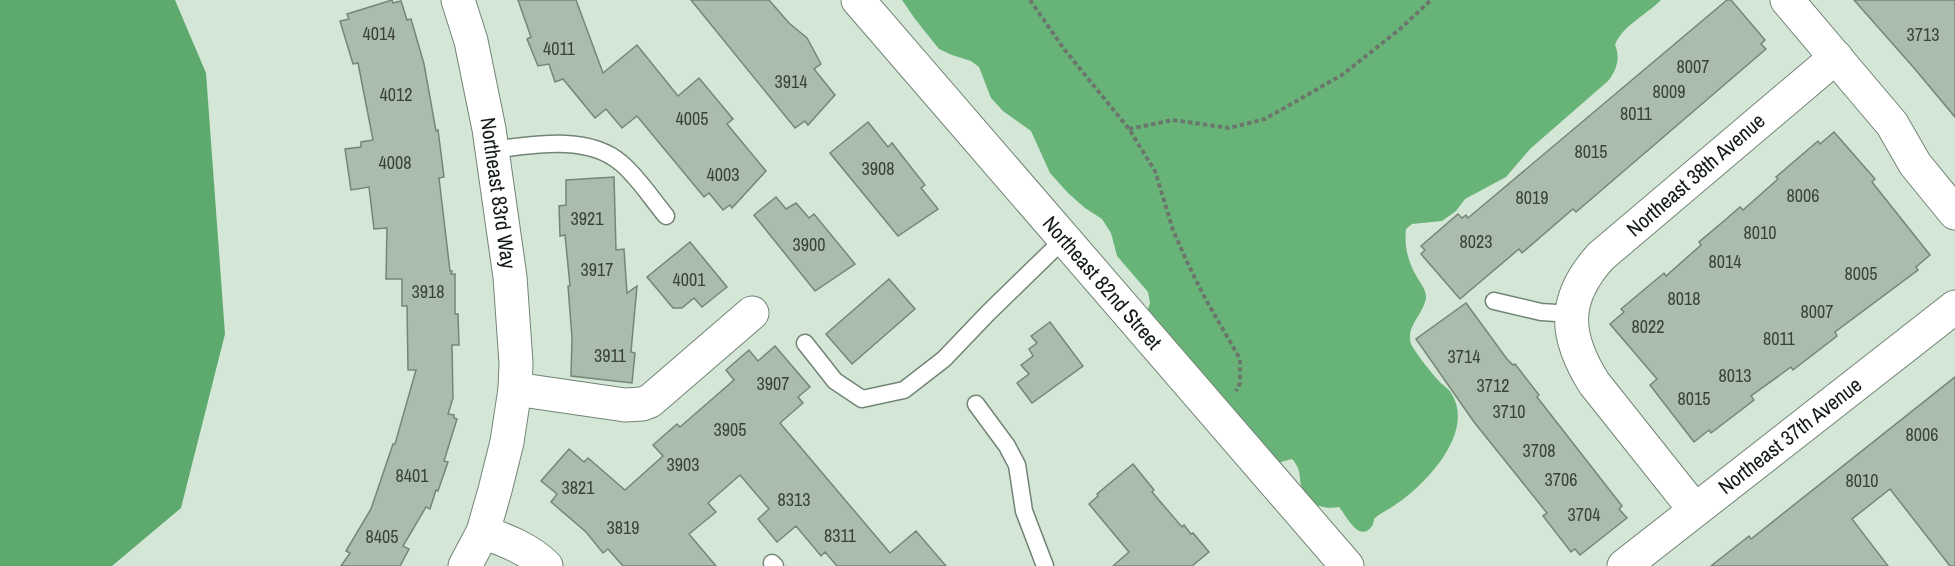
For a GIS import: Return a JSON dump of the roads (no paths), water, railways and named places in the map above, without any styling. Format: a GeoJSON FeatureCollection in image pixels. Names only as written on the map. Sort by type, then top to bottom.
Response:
{"type":"FeatureCollection","features":[{"type":"Feature","properties":{"kind":"street","name":"Northeast 83rd Way"},"geometry":{"type":"LineString","coordinates":[[458,0],[471,41],[492,150],[513,314],[516,363],[515,389],[507,442],[483,532],[465,566]]}},
{"type":"Feature","properties":{"kind":"street","name":"Northeast 82nd Street"},"geometry":{"type":"LineString","coordinates":[[858,0],[1347,566]]}},
{"type":"Feature","properties":{"kind":"street"},"geometry":{"type":"LineString","coordinates":[[1787,0],[1892,124],[1915,164],[1955,213]]}},
{"type":"Feature","properties":{"kind":"street","name":"Northeast 38th Avenue"},"geometry":{"type":"LineString","coordinates":[[1573,310],[1578,287],[1588,270],[1601,256],[1836,57]]}},
{"type":"Feature","properties":{"kind":"street","name":"Northeast 37th Avenue"},"geometry":{"type":"LineString","coordinates":[[1624,566],[1955,307]]}},
{"type":"Feature","properties":{"kind":"street"},"geometry":{"type":"LineString","coordinates":[[1573,310],[1571,329],[1575,346],[1588,374],[1695,510]]}},
{"type":"Feature","properties":{"kind":"street"},"geometry":{"type":"LineString","coordinates":[[515,389],[625,405],[642,404],[650,401],[752,313]]}},
{"type":"Feature","properties":{"kind":"street"},"geometry":{"type":"LineString","coordinates":[[483,532],[513,544],[533,555],[546,566]]}},
{"type":"Feature","properties":{"kind":"lane"},"geometry":{"type":"LineString","coordinates":[[492,150],[550,142],[602,150],[622,163],[666,216]]}},
{"type":"Feature","properties":{"kind":"lane"},"geometry":{"type":"LineString","coordinates":[[805,343],[835,381],[862,399],[904,390],[944,359],[1064,239]]}},
{"type":"Feature","properties":{"kind":"lane"},"geometry":{"type":"LineString","coordinates":[[1494,300],[1541,312],[1573,310]]}},
{"type":"Feature","properties":{"kind":"lane"},"geometry":{"type":"LineString","coordinates":[[976,404],[1007,446],[1017,465],[1024,511],[1045,566]]}}]}
